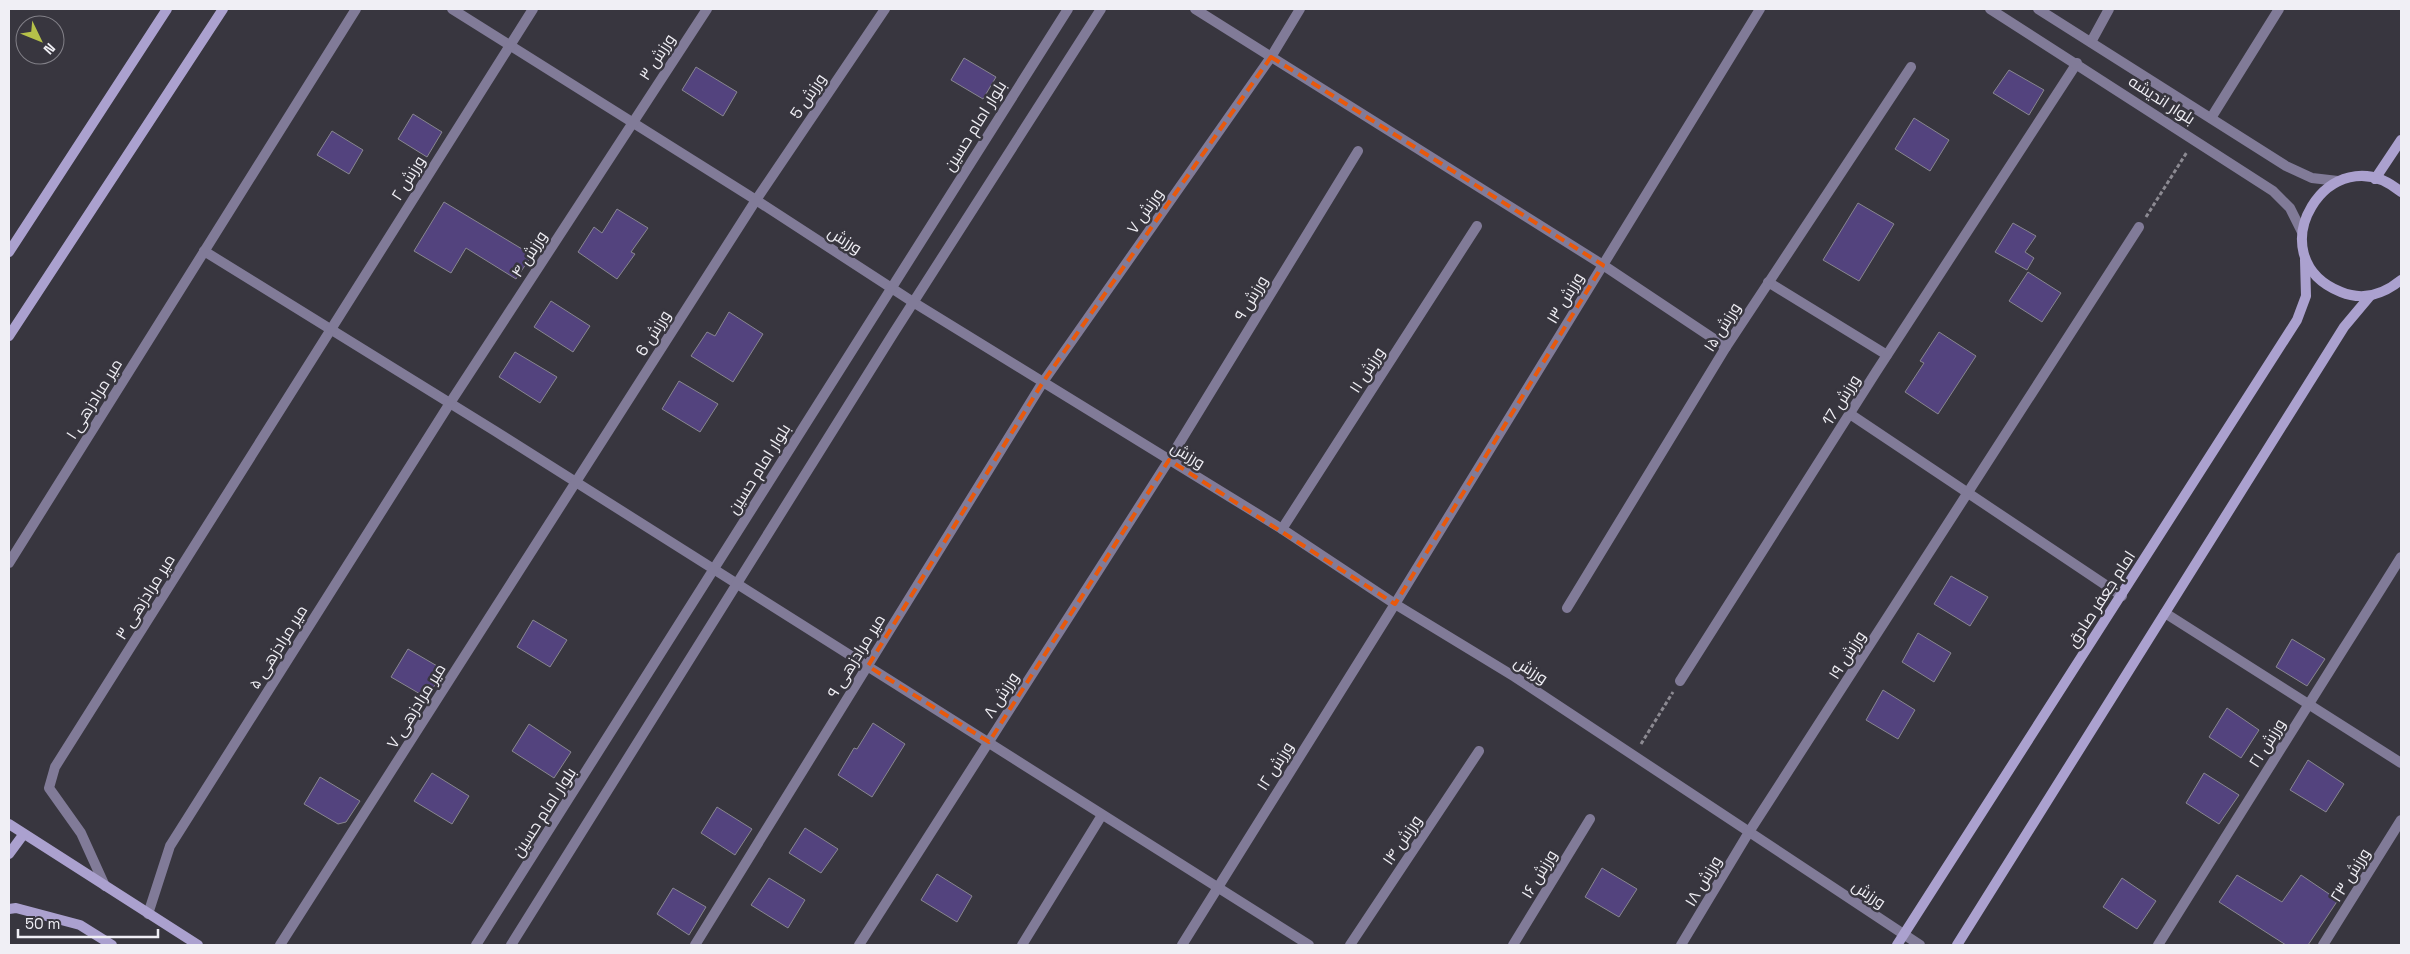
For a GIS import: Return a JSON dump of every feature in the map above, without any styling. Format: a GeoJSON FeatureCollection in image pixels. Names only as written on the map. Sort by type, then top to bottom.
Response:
{"type":"FeatureCollection","features":[{"type":"Feature","properties":{"kind":"main road"},"geometry":{"type":"LineString","coordinates":[[9,252],[167,9]]}},
{"type":"Feature","properties":{"kind":"main road"},"geometry":{"type":"LineString","coordinates":[[9,336],[222,9]]}},
{"type":"Feature","properties":{"kind":"main road"},"geometry":{"type":"LineString","coordinates":[[2375,179],[2401,140]]}},
{"type":"Feature","properties":{"kind":"main road"},"geometry":{"type":"LineString","coordinates":[[2302,232],[2307,213],[2317,196],[2338,181],[2362,176],[2389,182],[2401,192]]}},
{"type":"Feature","properties":{"kind":"main road","name":"امام جعفر صادق"},"geometry":{"type":"LineString","coordinates":[[1896,945],[2122,596],[2297,320],[2306,296],[2302,232]]}},
{"type":"Feature","properties":{"kind":"main road"},"geometry":{"type":"LineString","coordinates":[[2305,260],[2329,287],[2349,295],[2370,296],[2389,290],[2400,283]]}},
{"type":"Feature","properties":{"kind":"main road"},"geometry":{"type":"LineString","coordinates":[[1957,945],[2344,327],[2370,296]]}},
{"type":"Feature","properties":{"kind":"main road"},"geometry":{"type":"LineString","coordinates":[[9,824],[24,836],[198,945]]}},
{"type":"Feature","properties":{"kind":"main road"},"geometry":{"type":"LineString","coordinates":[[9,854],[24,836]]}},
{"type":"Feature","properties":{"kind":"main road"},"geometry":{"type":"LineString","coordinates":[[9,898],[12,908],[80,925],[112,945]]}},
{"type":"Feature","properties":{"kind":"street","name":"میر مرادزهی ۱"},"geometry":{"type":"LineString","coordinates":[[9,563],[356,9]]}},
{"type":"Feature","properties":{"kind":"street","name":"ورزش"},"geometry":{"type":"LineString","coordinates":[[452,9],[756,200],[913,302],[1282,529],[1395,604],[1515,677],[1920,945]]}},
{"type":"Feature","properties":{"kind":"street","name":"ورزش ۲"},"geometry":{"type":"LineString","coordinates":[[331,328],[533,9]]}},
{"type":"Feature","properties":{"kind":"street","name":"ورزش ۳"},"geometry":{"type":"LineString","coordinates":[[633,122],[707,9]]}},
{"type":"Feature","properties":{"kind":"street","name":"ورزش 5"},"geometry":{"type":"LineString","coordinates":[[756,200],[884,9]]}},
{"type":"Feature","properties":{"kind":"street","name":"بلوار امام حسین"},"geometry":{"type":"LineString","coordinates":[[476,945],[1068,9]]}},
{"type":"Feature","properties":{"kind":"street"},"geometry":{"type":"LineString","coordinates":[[511,945],[913,302],[1101,9]]}},
{"type":"Feature","properties":{"kind":"street"},"geometry":{"type":"LineString","coordinates":[[1195,9],[1603,265],[1726,348]]}},
{"type":"Feature","properties":{"kind":"street","name":"ورزش ۷"},"geometry":{"type":"LineString","coordinates":[[1044,382],[1271,57],[1300,9]]}},
{"type":"Feature","properties":{"kind":"street","name":"ورزش ۱۳"},"geometry":{"type":"LineString","coordinates":[[1395,604],[1760,9]]}},
{"type":"Feature","properties":{"kind":"street","name":"بلوار اندیشه"},"geometry":{"type":"LineString","coordinates":[[1990,9],[2077,63],[2273,191],[2290,208],[2302,232]]}},
{"type":"Feature","properties":{"kind":"street","name":"بلوار اندیشه"},"geometry":{"type":"LineString","coordinates":[[2038,9],[2286,166],[2312,178],[2338,181]]}},
{"type":"Feature","properties":{"kind":"street"},"geometry":{"type":"LineString","coordinates":[[2091,42],[2109,9]]}},
{"type":"Feature","properties":{"kind":"street"},"geometry":{"type":"LineString","coordinates":[[2211,118],[2279,9]]}},
{"type":"Feature","properties":{"kind":"street","name":"ورزش 17"},"geometry":{"type":"LineString","coordinates":[[1680,681],[1887,355],[2077,63]]}},
{"type":"Feature","properties":{"kind":"street","name":"ورزش ۱۵"},"geometry":{"type":"LineString","coordinates":[[1567,608],[1726,348],[1911,67]]}},
{"type":"Feature","properties":{"kind":"street","name":"ورزش ۴"},"geometry":{"type":"LineString","coordinates":[[450,403],[633,122]]}},
{"type":"Feature","properties":{"kind":"street","name":"ورزش ۹"},"geometry":{"type":"LineString","coordinates":[[1169,460],[1358,151]]}},
{"type":"Feature","properties":{"kind":"street","name":"ورزش 6"},"geometry":{"type":"LineString","coordinates":[[576,482],[756,200]]}},
{"type":"Feature","properties":{"kind":"street","name":"ورزش ۱۱"},"geometry":{"type":"LineString","coordinates":[[1282,529],[1477,226]]}},
{"type":"Feature","properties":{"kind":"street","name":"ورزش ۱۹"},"geometry":{"type":"LineString","coordinates":[[1749,832],[2139,227]]}},
{"type":"Feature","properties":{"kind":"street"},"geometry":{"type":"LineString","coordinates":[[204,251],[331,328],[1309,945]]}},
{"type":"Feature","properties":{"kind":"street"},"geometry":{"type":"LineString","coordinates":[[1768,282],[1887,355]]}},
{"type":"Feature","properties":{"kind":"street","name":"میر مرادزهی ۳"},"geometry":{"type":"LineString","coordinates":[[104,886],[81,833],[48,788],[55,767],[331,328]]}},
{"type":"Feature","properties":{"kind":"street","name":"میر مرادزهی ۹"},"geometry":{"type":"LineString","coordinates":[[695,945],[1044,382]]}},
{"type":"Feature","properties":{"kind":"street","name":"میر مرادزهی ۵"},"geometry":{"type":"LineString","coordinates":[[148,914],[170,846],[450,403]]}},
{"type":"Feature","properties":{"kind":"street"},"geometry":{"type":"LineString","coordinates":[[1850,414],[2122,596]]}},
{"type":"Feature","properties":{"kind":"street","name":"ورزش ۸"},"geometry":{"type":"LineString","coordinates":[[859,945],[1169,460]]}},
{"type":"Feature","properties":{"kind":"street","name":"میر مرادزهی ۷"},"geometry":{"type":"LineString","coordinates":[[280,945],[576,482]]}},
{"type":"Feature","properties":{"kind":"street","name":"ورزش ۲۱"},"geometry":{"type":"LineString","coordinates":[[2158,945],[2401,557]]}},
{"type":"Feature","properties":{"kind":"street","name":"ورزش ۱۲"},"geometry":{"type":"LineString","coordinates":[[1182,945],[1395,604]]}},
{"type":"Feature","properties":{"kind":"street"},"geometry":{"type":"LineString","coordinates":[[2165,613],[2310,703],[2401,763]]}},
{"type":"Feature","properties":{"kind":"street","name":"ورزش ۱۴"},"geometry":{"type":"LineString","coordinates":[[1350,945],[1479,751]]}},
{"type":"Feature","properties":{"kind":"street"},"geometry":{"type":"LineString","coordinates":[[1022,945],[1102,814]]}},
{"type":"Feature","properties":{"kind":"street","name":"ورزش ۱۶"},"geometry":{"type":"LineString","coordinates":[[1513,945],[1590,819]]}},
{"type":"Feature","properties":{"kind":"street","name":"ورزش ۲۳"},"geometry":{"type":"LineString","coordinates":[[2323,945],[2401,820]]}},
{"type":"Feature","properties":{"kind":"street","name":"ورزش ۱۸"},"geometry":{"type":"LineString","coordinates":[[1681,945],[1749,832]]}},
{"type":"Feature","properties":{"kind":"path"},"geometry":{"type":"LineString","coordinates":[[2139,227],[2195,139]]}},
{"type":"Feature","properties":{"kind":"path"},"geometry":{"type":"LineString","coordinates":[[1634,754],[1680,681]]}},
{"type":"Feature","properties":{"kind":"highlighted area"},"geometry":{"type":"Polygon","coordinates":[[[1271,57],[1603,265],[1395,604],[1169,460],[989,742],[868,666],[1043,382],[1271,57]]]}},
{"type":"Feature","properties":{"kind":"building"},"geometry":{"type":"Polygon","coordinates":[[[964,58],[996,77],[983,99],[951,80],[964,58]]]}},
{"type":"Feature","properties":{"kind":"building"},"geometry":{"type":"Polygon","coordinates":[[[696,67],[737,92],[723,116],[682,90],[696,67]]]}},
{"type":"Feature","properties":{"kind":"building"},"geometry":{"type":"Polygon","coordinates":[[[2009,70],[2044,90],[2029,115],[1993,93],[2009,70]]]}},
{"type":"Feature","properties":{"kind":"building"},"geometry":{"type":"Polygon","coordinates":[[[413,114],[442,132],[427,157],[398,139],[413,114]]]}},
{"type":"Feature","properties":{"kind":"building"},"geometry":{"type":"Polygon","coordinates":[[[1914,118],[1949,140],[1930,171],[1895,149],[1914,118]]]}},
{"type":"Feature","properties":{"kind":"building"},"geometry":{"type":"Polygon","coordinates":[[[332,131],[363,150],[349,174],[317,155],[332,131]]]}},
{"type":"Feature","properties":{"kind":"building"},"geometry":{"type":"Polygon","coordinates":[[[444,202],[532,255],[516,279],[466,248],[451,273],[414,251],[444,202]]]}},
{"type":"Feature","properties":{"kind":"building"},"geometry":{"type":"Polygon","coordinates":[[[1858,203],[1894,224],[1859,281],[1823,260],[1858,203]]]}},
{"type":"Feature","properties":{"kind":"building"},"geometry":{"type":"Polygon","coordinates":[[[617,209],[648,228],[631,252],[635,254],[617,279],[578,252],[594,227],[602,233],[617,209]]]}},
{"type":"Feature","properties":{"kind":"building"},"geometry":{"type":"Polygon","coordinates":[[[2013,223],[2036,236],[2025,252],[2034,258],[2027,270],[1995,252],[2013,223]]]}},
{"type":"Feature","properties":{"kind":"building"},"geometry":{"type":"Polygon","coordinates":[[[2028,272],[2061,293],[2042,322],[2009,301],[2028,272]]]}},
{"type":"Feature","properties":{"kind":"building"},"geometry":{"type":"Polygon","coordinates":[[[551,301],[590,326],[573,352],[534,327],[551,301]]]}},
{"type":"Feature","properties":{"kind":"building"},"geometry":{"type":"Polygon","coordinates":[[[729,312],[763,334],[733,382],[691,356],[707,332],[715,336],[729,312]]]}},
{"type":"Feature","properties":{"kind":"building"},"geometry":{"type":"Polygon","coordinates":[[[1939,332],[1976,356],[1938,414],[1905,392],[1924,363],[1920,361],[1939,332]]]}},
{"type":"Feature","properties":{"kind":"building"},"geometry":{"type":"Polygon","coordinates":[[[515,352],[557,377],[540,403],[499,377],[515,352]]]}},
{"type":"Feature","properties":{"kind":"building"},"geometry":{"type":"Polygon","coordinates":[[[679,381],[718,404],[700,432],[662,409],[679,381]]]}},
{"type":"Feature","properties":{"kind":"building"},"geometry":{"type":"Polygon","coordinates":[[[1951,576],[1988,597],[1970,626],[1934,604],[1951,576]]]}},
{"type":"Feature","properties":{"kind":"building"},"geometry":{"type":"Polygon","coordinates":[[[533,620],[567,640],[550,667],[517,647],[533,620]]]}},
{"type":"Feature","properties":{"kind":"building"},"geometry":{"type":"Polygon","coordinates":[[[1918,633],[1951,653],[1934,682],[1902,662],[1918,633]]]}},
{"type":"Feature","properties":{"kind":"building"},"geometry":{"type":"Polygon","coordinates":[[[2292,639],[2325,659],[2307,686],[2276,667],[2292,639]]]}},
{"type":"Feature","properties":{"kind":"building"},"geometry":{"type":"Polygon","coordinates":[[[408,649],[444,670],[427,698],[391,677],[408,649]]]}},
{"type":"Feature","properties":{"kind":"building"},"geometry":{"type":"Polygon","coordinates":[[[1883,690],[1915,710],[1898,739],[1866,720],[1883,690]]]}},
{"type":"Feature","properties":{"kind":"building"},"geometry":{"type":"Polygon","coordinates":[[[2227,708],[2259,730],[2241,758],[2209,737],[2227,708]]]}},
{"type":"Feature","properties":{"kind":"building"},"geometry":{"type":"Polygon","coordinates":[[[873,723],[905,744],[872,797],[838,775],[854,748],[857,749],[873,723]]]}},
{"type":"Feature","properties":{"kind":"building"},"geometry":{"type":"Polygon","coordinates":[[[529,724],[571,752],[554,778],[512,751],[529,724]]]}},
{"type":"Feature","properties":{"kind":"building"},"geometry":{"type":"Polygon","coordinates":[[[2308,760],[2344,784],[2326,812],[2290,790],[2308,760]]]}},
{"type":"Feature","properties":{"kind":"building"},"geometry":{"type":"Polygon","coordinates":[[[432,773],[469,796],[452,824],[414,801],[432,773]]]}},
{"type":"Feature","properties":{"kind":"building"},"geometry":{"type":"Polygon","coordinates":[[[2204,773],[2239,795],[2219,824],[2186,803],[2204,773]]]}},
{"type":"Feature","properties":{"kind":"building"},"geometry":{"type":"Polygon","coordinates":[[[320,777],[360,801],[346,822],[338,824],[304,804],[320,777]]]}},
{"type":"Feature","properties":{"kind":"building"},"geometry":{"type":"Polygon","coordinates":[[[717,807],[752,829],[735,855],[701,833],[717,807]]]}},
{"type":"Feature","properties":{"kind":"building"},"geometry":{"type":"Polygon","coordinates":[[[805,828],[838,849],[821,873],[789,853],[805,828]]]}},
{"type":"Feature","properties":{"kind":"building"},"geometry":{"type":"Polygon","coordinates":[[[1602,868],[1637,889],[1619,917],[1585,897],[1602,868]]]}},
{"type":"Feature","properties":{"kind":"building"},"geometry":{"type":"Polygon","coordinates":[[[937,874],[972,896],[957,922],[921,900],[937,874]]]}},
{"type":"Feature","properties":{"kind":"building"},"geometry":{"type":"Polygon","coordinates":[[[2237,875],[2282,902],[2301,875],[2338,900],[2308,945],[2286,945],[2219,902],[2237,875]]]}},
{"type":"Feature","properties":{"kind":"building"},"geometry":{"type":"Polygon","coordinates":[[[769,878],[805,900],[788,928],[751,905],[769,878]]]}},
{"type":"Feature","properties":{"kind":"building"},"geometry":{"type":"Polygon","coordinates":[[[2122,878],[2156,901],[2137,929],[2103,907],[2122,878]]]}},
{"type":"Feature","properties":{"kind":"building"},"geometry":{"type":"Polygon","coordinates":[[[673,888],[706,907],[689,935],[657,914],[673,888]]]}}]}
